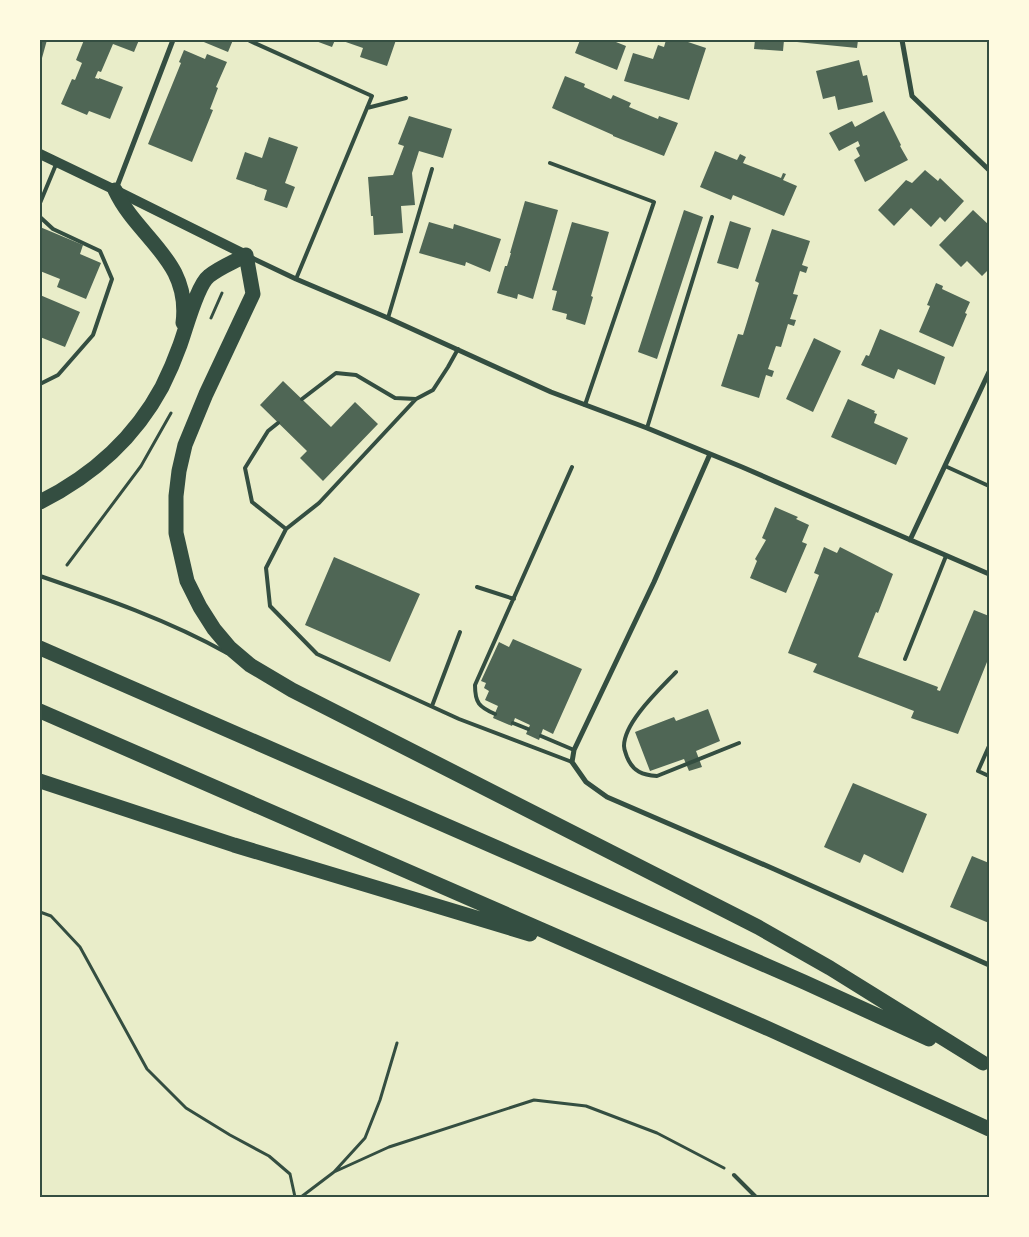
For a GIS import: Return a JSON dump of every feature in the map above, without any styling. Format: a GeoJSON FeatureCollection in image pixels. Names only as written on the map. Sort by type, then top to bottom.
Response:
{"type":"FeatureCollection","features":[{"type":"Feature","properties":{"kind":"highway"},"geometry":{"type":"LineString","coordinates":[[116,190],[121,202],[166,256],[178,276],[184,300],[184,316],[180,339],[172,365]]}},
{"type":"Feature","properties":{"kind":"highway"},"geometry":{"type":"LineString","coordinates":[[40,502],[64,490],[85,476],[120,446],[150,407],[172,365],[194,304],[208,276],[246,255],[253,294],[206,394],[185,445],[177,484],[175,520],[176,533],[187,581],[214,629],[230,648],[250,665],[270,678],[317,703],[758,927],[830,968],[986,1064]]}},
{"type":"Feature","properties":{"kind":"highway"},"geometry":{"type":"LineString","coordinates":[[40,648],[804,982],[986,1064]]}},
{"type":"Feature","properties":{"kind":"highway"},"geometry":{"type":"LineString","coordinates":[[40,711],[769,1029],[989,1129]]}},
{"type":"Feature","properties":{"kind":"highway"},"geometry":{"type":"LineString","coordinates":[[40,780],[234,845],[594,953]]}},
{"type":"Feature","properties":{"kind":"main road"},"geometry":{"type":"LineString","coordinates":[[40,154],[246,255]]}},
{"type":"Feature","properties":{"kind":"street"},"geometry":{"type":"LineString","coordinates":[[116,190],[173,40]]}},
{"type":"Feature","properties":{"kind":"street"},"geometry":{"type":"LineString","coordinates":[[902,40],[912,96],[989,170]]}},
{"type":"Feature","properties":{"kind":"street"},"geometry":{"type":"LineString","coordinates":[[246,255],[296,280],[388,318],[551,392],[710,454],[989,574]]}},
{"type":"Feature","properties":{"kind":"street"},"geometry":{"type":"LineString","coordinates":[[910,540],[989,372]]}},
{"type":"Feature","properties":{"kind":"street"},"geometry":{"type":"LineString","coordinates":[[710,454],[654,582],[574,750],[572,762],[586,782],[606,797],[774,869],[989,965]]}},
{"type":"Feature","properties":{"kind":"lane"},"geometry":{"type":"LineString","coordinates":[[250,41],[372,96],[296,280]]}},
{"type":"Feature","properties":{"kind":"lane"},"geometry":{"type":"LineString","coordinates":[[367,108],[406,98]]}},
{"type":"Feature","properties":{"kind":"lane"},"geometry":{"type":"LineString","coordinates":[[40,203],[57,162]]}},
{"type":"Feature","properties":{"kind":"lane"},"geometry":{"type":"LineString","coordinates":[[550,163],[654,202],[585,405]]}},
{"type":"Feature","properties":{"kind":"lane"},"geometry":{"type":"LineString","coordinates":[[388,318],[432,169]]}},
{"type":"Feature","properties":{"kind":"lane"},"geometry":{"type":"LineString","coordinates":[[40,217],[53,229],[100,251],[112,279],[94,335],[58,375],[40,384]]}},
{"type":"Feature","properties":{"kind":"lane"},"geometry":{"type":"LineString","coordinates":[[647,428],[712,217]]}},
{"type":"Feature","properties":{"kind":"lane"},"geometry":{"type":"LineString","coordinates":[[458,350],[433,390],[416,399],[319,503],[286,529],[266,568],[270,606],[317,654],[505,737],[572,762]]}},
{"type":"Feature","properties":{"kind":"lane"},"geometry":{"type":"LineString","coordinates":[[302,399],[336,373],[356,375],[395,398],[416,399]]}},
{"type":"Feature","properties":{"kind":"lane"},"geometry":{"type":"LineString","coordinates":[[278,423],[268,431],[245,468],[252,502],[286,529]]}},
{"type":"Feature","properties":{"kind":"lane"},"geometry":{"type":"LineString","coordinates":[[945,466],[989,486]]}},
{"type":"Feature","properties":{"kind":"lane"},"geometry":{"type":"LineString","coordinates":[[495,714],[482,708],[475,697],[475,685],[572,467]]}},
{"type":"Feature","properties":{"kind":"lane"},"geometry":{"type":"LineString","coordinates":[[905,659],[946,556]]}},
{"type":"Feature","properties":{"kind":"lane"},"geometry":{"type":"LineString","coordinates":[[40,576],[140,612],[175,627],[270,678]]}},
{"type":"Feature","properties":{"kind":"lane"},"geometry":{"type":"LineString","coordinates":[[478,587],[514,599]]}},
{"type":"Feature","properties":{"kind":"lane"},"geometry":{"type":"LineString","coordinates":[[432,706],[460,632]]}},
{"type":"Feature","properties":{"kind":"lane"},"geometry":{"type":"LineString","coordinates":[[676,672],[640,710],[627,734],[624,747],[634,770],[645,775],[658,776],[739,744]]}},
{"type":"Feature","properties":{"kind":"lane"},"geometry":{"type":"LineString","coordinates":[[513,723],[528,730]]}},
{"type":"Feature","properties":{"kind":"lane"},"geometry":{"type":"LineString","coordinates":[[541,736],[574,750]]}},
{"type":"Feature","properties":{"kind":"lane"},"geometry":{"type":"LineString","coordinates":[[989,746],[978,771],[989,776]]}},
{"type":"Feature","properties":{"kind":"lane"},"geometry":{"type":"LineString","coordinates":[[734,1175],[756,1197]]}},
{"type":"Feature","properties":{"kind":"path"},"geometry":{"type":"LineString","coordinates":[[40,912],[51,916],[80,947],[147,1069],[186,1108],[269,1156],[290,1174],[295,1197]]}},
{"type":"Feature","properties":{"kind":"path"},"geometry":{"type":"LineString","coordinates":[[301,1197],[334,1172],[365,1138],[380,1100],[397,1043]]}},
{"type":"Feature","properties":{"kind":"path"},"geometry":{"type":"LineString","coordinates":[[334,1172],[389,1147],[534,1100],[586,1106],[657,1133],[734,1175]]}},
{"type":"Feature","properties":{"kind":"building"},"geometry":{"type":"Polygon","coordinates":[[[40,40],[47,40],[42,58],[40,58],[40,40]]]}},
{"type":"Feature","properties":{"kind":"building"},"geometry":{"type":"Polygon","coordinates":[[[84,40],[139,40],[134,52],[113,44],[101,72],[98,71],[95,78],[123,87],[110,119],[89,111],[87,115],[61,104],[72,79],[75,80],[82,63],[76,60],[84,40]]]}},
{"type":"Feature","properties":{"kind":"building"},"geometry":{"type":"Polygon","coordinates":[[[199,40],[233,40],[228,52],[199,40]]]}},
{"type":"Feature","properties":{"kind":"building"},"geometry":{"type":"Polygon","coordinates":[[[313,40],[335,40],[332,47],[313,40]]]}},
{"type":"Feature","properties":{"kind":"building"},"geometry":{"type":"Polygon","coordinates":[[[340,40],[396,40],[387,66],[360,57],[363,48],[340,40]]]}},
{"type":"Feature","properties":{"kind":"building"},"geometry":{"type":"Polygon","coordinates":[[[580,40],[611,40],[626,46],[617,70],[575,53],[580,40]]]}},
{"type":"Feature","properties":{"kind":"building"},"geometry":{"type":"Polygon","coordinates":[[[666,40],[682,40],[706,48],[689,100],[624,81],[633,53],[653,59],[658,45],[664,47],[666,40]]]}},
{"type":"Feature","properties":{"kind":"building"},"geometry":{"type":"Polygon","coordinates":[[[755,40],[784,40],[783,51],[754,49],[755,40]]]}},
{"type":"Feature","properties":{"kind":"building"},"geometry":{"type":"Polygon","coordinates":[[[797,40],[858,40],[857,48],[797,42],[797,40]]]}},
{"type":"Feature","properties":{"kind":"building"},"geometry":{"type":"Polygon","coordinates":[[[184,50],[205,59],[207,54],[227,62],[216,87],[218,88],[210,109],[213,110],[192,162],[148,144],[181,63],[179,62],[184,50]]]}},
{"type":"Feature","properties":{"kind":"building"},"geometry":{"type":"Polygon","coordinates":[[[859,60],[863,76],[867,75],[873,102],[838,110],[835,96],[823,99],[816,71],[859,60]]]}},
{"type":"Feature","properties":{"kind":"building"},"geometry":{"type":"Polygon","coordinates":[[[565,76],[585,84],[584,87],[611,99],[613,95],[631,103],[629,107],[658,119],[659,116],[678,123],[664,156],[613,136],[552,108],[565,76]]]}},
{"type":"Feature","properties":{"kind":"building"},"geometry":{"type":"Polygon","coordinates":[[[884,111],[908,160],[865,182],[854,160],[860,156],[856,148],[860,146],[858,141],[839,151],[829,133],[852,121],[855,127],[884,111]]]}},
{"type":"Feature","properties":{"kind":"building"},"geometry":{"type":"Polygon","coordinates":[[[409,116],[452,129],[443,158],[419,151],[412,173],[415,205],[401,206],[403,233],[374,235],[368,177],[393,175],[404,146],[398,144],[409,116]]]}},
{"type":"Feature","properties":{"kind":"building"},"geometry":{"type":"Polygon","coordinates":[[[269,137],[298,147],[285,183],[295,187],[287,208],[264,200],[267,190],[236,179],[245,152],[262,158],[269,137]]]}},
{"type":"Feature","properties":{"kind":"building"},"geometry":{"type":"Polygon","coordinates":[[[715,151],[737,160],[740,154],[746,157],[743,163],[781,178],[783,173],[786,174],[783,180],[797,186],[784,216],[733,195],[731,200],[700,187],[715,151]]]}},
{"type":"Feature","properties":{"kind":"building"},"geometry":{"type":"Polygon","coordinates":[[[925,170],[938,181],[940,178],[964,201],[945,222],[940,217],[931,227],[911,208],[894,226],[878,210],[906,180],[912,183],[925,170]]]}},
{"type":"Feature","properties":{"kind":"building"},"geometry":{"type":"Polygon","coordinates":[[[525,201],[558,210],[533,299],[518,294],[517,299],[497,293],[511,253],[525,201]]]}},
{"type":"Feature","properties":{"kind":"building"},"geometry":{"type":"Polygon","coordinates":[[[684,210],[703,217],[657,359],[638,352],[684,210]]]}},
{"type":"Feature","properties":{"kind":"building"},"geometry":{"type":"Polygon","coordinates":[[[973,210],[989,225],[989,269],[982,276],[967,261],[961,267],[939,245],[973,210]]]}},
{"type":"Feature","properties":{"kind":"building"},"geometry":{"type":"Polygon","coordinates":[[[730,221],[751,228],[738,269],[717,263],[730,221]]]}},
{"type":"Feature","properties":{"kind":"building"},"geometry":{"type":"Polygon","coordinates":[[[429,222],[453,229],[454,224],[501,239],[490,272],[466,262],[465,266],[419,253],[429,222]]]}},
{"type":"Feature","properties":{"kind":"building"},"geometry":{"type":"Polygon","coordinates":[[[572,222],[609,232],[585,325],[566,319],[567,314],[552,310],[557,291],[552,290],[572,222]]]}},
{"type":"Feature","properties":{"kind":"building"},"geometry":{"type":"Polygon","coordinates":[[[40,227],[83,245],[80,254],[101,263],[86,299],[57,287],[60,279],[40,271],[40,227]]]}},
{"type":"Feature","properties":{"kind":"building"},"geometry":{"type":"Polygon","coordinates":[[[772,229],[810,241],[802,265],[808,267],[806,273],[800,271],[793,294],[798,295],[790,319],[796,320],[794,326],[788,324],[781,347],[776,346],[768,369],[774,371],[772,377],[766,375],[759,398],[721,386],[738,334],[743,335],[759,283],[755,281],[772,229]]]}},
{"type":"Feature","properties":{"kind":"building"},"geometry":{"type":"Polygon","coordinates":[[[936,283],[943,286],[942,289],[970,302],[953,347],[919,332],[930,306],[927,305],[936,283]]]}},
{"type":"Feature","properties":{"kind":"building"},"geometry":{"type":"Polygon","coordinates":[[[40,295],[80,312],[65,347],[40,337],[40,295]]]}},
{"type":"Feature","properties":{"kind":"building"},"geometry":{"type":"Polygon","coordinates":[[[880,329],[945,357],[935,385],[898,369],[894,379],[861,365],[866,355],[869,356],[880,329]]]}},
{"type":"Feature","properties":{"kind":"building"},"geometry":{"type":"Polygon","coordinates":[[[814,338],[841,351],[813,412],[786,399],[814,338]]]}},
{"type":"Feature","properties":{"kind":"building"},"geometry":{"type":"Polygon","coordinates":[[[283,381],[331,427],[355,402],[378,424],[323,481],[300,458],[307,451],[260,405],[283,381]]]}},
{"type":"Feature","properties":{"kind":"building"},"geometry":{"type":"Polygon","coordinates":[[[848,399],[875,411],[874,413],[877,414],[874,423],[908,438],[896,465],[831,437],[848,399]]]}},
{"type":"Feature","properties":{"kind":"building"},"geometry":{"type":"Polygon","coordinates":[[[775,507],[798,517],[796,519],[809,525],[802,542],[807,544],[786,593],[750,578],[757,561],[755,559],[766,540],[762,538],[775,507]]]}},
{"type":"Feature","properties":{"kind":"building"},"geometry":{"type":"Polygon","coordinates":[[[824,547],[837,553],[840,547],[893,574],[858,657],[938,687],[937,690],[940,691],[974,610],[989,616],[989,657],[958,734],[911,718],[914,711],[813,672],[817,664],[788,653],[819,575],[814,573],[824,547]]]}},
{"type":"Feature","properties":{"kind":"building"},"geometry":{"type":"Polygon","coordinates":[[[334,557],[420,594],[390,662],[305,625],[334,557]]]}},
{"type":"Feature","properties":{"kind":"building"},"geometry":{"type":"Polygon","coordinates":[[[513,639],[582,669],[553,734],[543,729],[539,740],[526,734],[530,725],[515,718],[512,726],[493,718],[498,706],[485,700],[489,691],[484,688],[486,683],[481,681],[499,642],[509,647],[513,639]]]}},
{"type":"Feature","properties":{"kind":"building"},"geometry":{"type":"Polygon","coordinates":[[[708,709],[720,741],[696,751],[702,767],[689,771],[684,759],[650,771],[635,732],[674,717],[676,721],[708,709]]]}},
{"type":"Feature","properties":{"kind":"building"},"geometry":{"type":"Polygon","coordinates":[[[853,783],[927,814],[903,873],[864,854],[860,863],[824,847],[853,783]]]}},
{"type":"Feature","properties":{"kind":"building"},"geometry":{"type":"Polygon","coordinates":[[[972,856],[989,863],[989,923],[950,907],[972,856]]]}}]}
